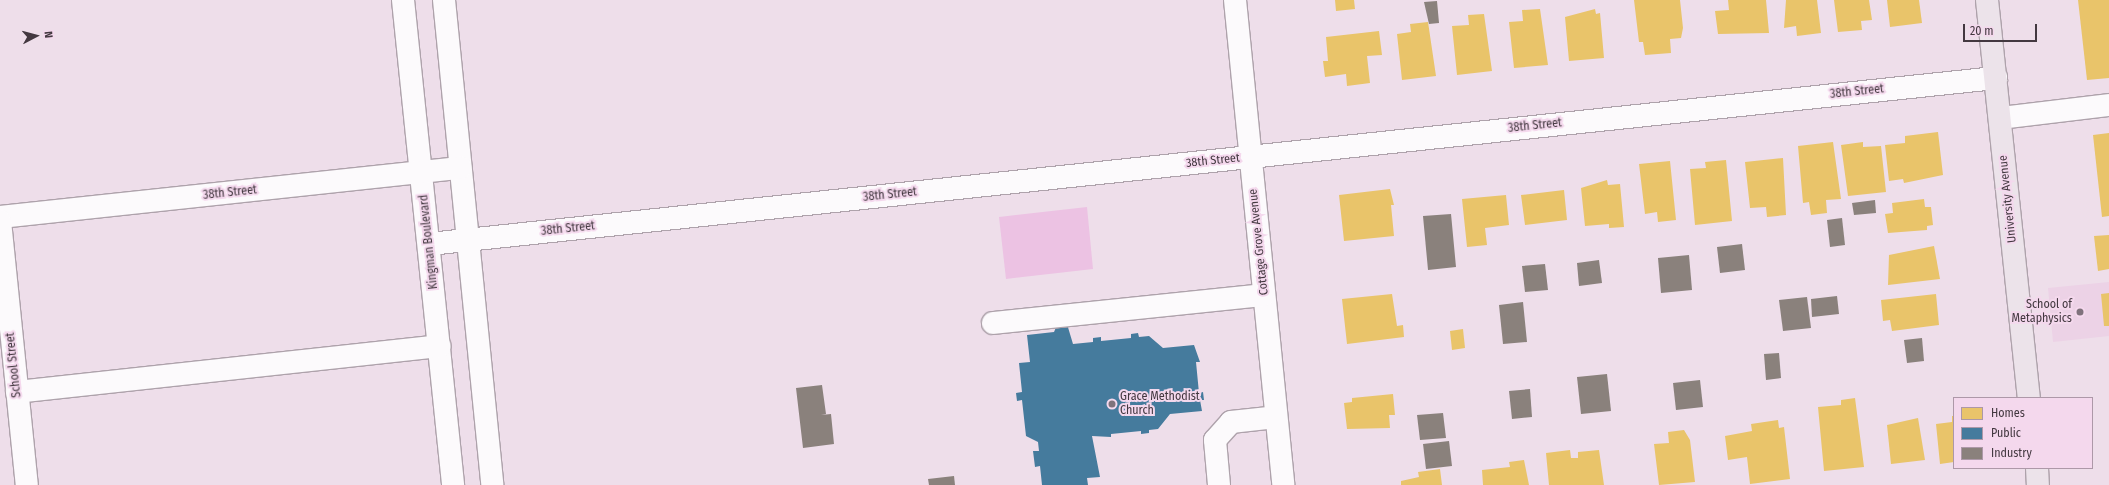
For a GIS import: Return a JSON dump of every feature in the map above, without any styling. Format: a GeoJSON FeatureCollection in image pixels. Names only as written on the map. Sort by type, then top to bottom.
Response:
{"type":"FeatureCollection","features":[{"type":"Feature","properties":{"kind":"main road","name":"University Avenue"},"geometry":{"type":"LineString","coordinates":[[1988,0],[2029,397]]}},
{"type":"Feature","properties":{"kind":"main road"},"geometry":{"type":"LineString","coordinates":[[2037,469],[2038,485]]}},
{"type":"Feature","properties":{"kind":"street","name":"Kingman Boulevard"},"geometry":{"type":"LineString","coordinates":[[403,0],[430,244],[453,485]]}},
{"type":"Feature","properties":{"kind":"street"},"geometry":{"type":"LineString","coordinates":[[444,0],[492,485]]}},
{"type":"Feature","properties":{"kind":"street","name":"Cottage Grove Avenue"},"geometry":{"type":"LineString","coordinates":[[1235,0],[1283,485]]}},
{"type":"Feature","properties":{"kind":"street","name":"38th Street"},"geometry":{"type":"LineString","coordinates":[[430,244],[1996,78]]}},
{"type":"Feature","properties":{"kind":"street"},"geometry":{"type":"LineString","coordinates":[[2000,118],[2109,105]]}},
{"type":"Feature","properties":{"kind":"street","name":"38th Street"},"geometry":{"type":"LineString","coordinates":[[0,217],[460,168]]}},
{"type":"Feature","properties":{"kind":"street","name":"School Street"},"geometry":{"type":"LineString","coordinates":[[0,221],[26,485]]}},
{"type":"Feature","properties":{"kind":"street"},"geometry":{"type":"LineString","coordinates":[[993,323],[1264,295]]}},
{"type":"Feature","properties":{"kind":"street"},"geometry":{"type":"LineString","coordinates":[[17,392],[440,346]]}},
{"type":"Feature","properties":{"kind":"street"},"geometry":{"type":"LineString","coordinates":[[1219,485],[1215,440],[1231,422],[1276,417]]}},
{"type":"Feature","properties":{"kind":"shaded area"},"geometry":{"type":"Polygon","coordinates":[[[1087,207],[1093,269],[1006,279],[999,217],[1087,207]]]}},
{"type":"Feature","properties":{"kind":"shaded area","name":"School of Metaphysics"},"geometry":{"type":"Polygon","coordinates":[[[2109,282],[2109,336],[2053,342],[2048,288],[2109,282]]]}},
{"type":"Feature","properties":{"kind":"building: Homes"},"geometry":{"type":"Polygon","coordinates":[[[1335,0],[1354,0],[1355,9],[1336,11],[1335,0]]]}},
{"type":"Feature","properties":{"kind":"building: Homes"},"geometry":{"type":"Polygon","coordinates":[[[1634,0],[1680,0],[1683,28],[1681,38],[1670,39],[1671,53],[1645,55],[1643,42],[1639,42],[1634,0]]]}},
{"type":"Feature","properties":{"kind":"building: Homes"},"geometry":{"type":"Polygon","coordinates":[[[1728,0],[1766,0],[1769,33],[1718,34],[1715,11],[1729,10],[1728,0]]]}},
{"type":"Feature","properties":{"kind":"building: Homes"},"geometry":{"type":"Polygon","coordinates":[[[1786,0],[1817,0],[1821,33],[1797,36],[1796,26],[1784,28],[1786,0]]]}},
{"type":"Feature","properties":{"kind":"building: Homes"},"geometry":{"type":"Polygon","coordinates":[[[1834,0],[1869,0],[1872,20],[1861,21],[1862,30],[1838,32],[1834,0]]]}},
{"type":"Feature","properties":{"kind":"building: Homes"},"geometry":{"type":"Polygon","coordinates":[[[1887,0],[1919,0],[1922,23],[1890,27],[1887,0]]]}},
{"type":"Feature","properties":{"kind":"building: Homes"},"geometry":{"type":"Polygon","coordinates":[[[2078,0],[2109,0],[2109,78],[2087,80],[2078,0]]]}},
{"type":"Feature","properties":{"kind":"building: Homes"},"geometry":{"type":"Polygon","coordinates":[[[1540,9],[1548,65],[1514,68],[1509,22],[1523,21],[1522,10],[1540,9]]]}},
{"type":"Feature","properties":{"kind":"building: Homes"},"geometry":{"type":"Polygon","coordinates":[[[1595,9],[1596,14],[1600,13],[1604,58],[1569,61],[1565,17],[1595,9]]]}},
{"type":"Feature","properties":{"kind":"building: Homes"},"geometry":{"type":"Polygon","coordinates":[[[1484,14],[1492,71],[1457,75],[1452,26],[1469,25],[1468,15],[1484,14]]]}},
{"type":"Feature","properties":{"kind":"building: Homes"},"geometry":{"type":"Polygon","coordinates":[[[1428,22],[1436,76],[1402,80],[1397,34],[1411,32],[1410,24],[1428,22]]]}},
{"type":"Feature","properties":{"kind":"building: Homes"},"geometry":{"type":"Polygon","coordinates":[[[1379,31],[1382,55],[1367,56],[1370,83],[1347,86],[1346,74],[1325,77],[1323,61],[1328,61],[1326,37],[1379,31]]]}},
{"type":"Feature","properties":{"kind":"building: Homes"},"geometry":{"type":"Polygon","coordinates":[[[1938,132],[1943,175],[1904,183],[1903,179],[1889,181],[1885,145],[1905,143],[1905,136],[1938,132]]]}},
{"type":"Feature","properties":{"kind":"building: Homes"},"geometry":{"type":"Polygon","coordinates":[[[2109,133],[2109,216],[2102,217],[2093,135],[2109,133]]]}},
{"type":"Feature","properties":{"kind":"building: Homes"},"geometry":{"type":"Polygon","coordinates":[[[1833,142],[1841,199],[1826,200],[1827,213],[1811,215],[1809,202],[1803,203],[1798,146],[1833,142]]]}},
{"type":"Feature","properties":{"kind":"building: Homes"},"geometry":{"type":"Polygon","coordinates":[[[1863,142],[1863,147],[1881,146],[1886,192],[1848,196],[1841,145],[1863,142]]]}},
{"type":"Feature","properties":{"kind":"building: Homes"},"geometry":{"type":"Polygon","coordinates":[[[1783,158],[1786,215],[1767,217],[1766,207],[1750,208],[1745,162],[1783,158]]]}},
{"type":"Feature","properties":{"kind":"building: Homes"},"geometry":{"type":"Polygon","coordinates":[[[1726,160],[1732,221],[1695,225],[1690,169],[1706,168],[1705,162],[1726,160]]]}},
{"type":"Feature","properties":{"kind":"building: Homes"},"geometry":{"type":"Polygon","coordinates":[[[1670,161],[1676,220],[1658,222],[1657,212],[1645,214],[1639,164],[1670,161]]]}},
{"type":"Feature","properties":{"kind":"building: Homes"},"geometry":{"type":"Polygon","coordinates":[[[1607,180],[1608,185],[1620,184],[1624,227],[1609,228],[1609,224],[1585,226],[1581,188],[1607,180]]]}},
{"type":"Feature","properties":{"kind":"building: Homes"},"geometry":{"type":"Polygon","coordinates":[[[1390,189],[1394,205],[1391,205],[1394,236],[1344,241],[1339,195],[1390,189]]]}},
{"type":"Feature","properties":{"kind":"building: Homes"},"geometry":{"type":"Polygon","coordinates":[[[1564,190],[1567,220],[1525,225],[1521,195],[1564,190]]]}},
{"type":"Feature","properties":{"kind":"building: Homes"},"geometry":{"type":"Polygon","coordinates":[[[1506,195],[1509,225],[1485,228],[1487,245],[1467,247],[1462,199],[1506,195]]]}},
{"type":"Feature","properties":{"kind":"building: Homes"},"geometry":{"type":"Polygon","coordinates":[[[1924,199],[1925,207],[1931,207],[1933,225],[1927,226],[1927,230],[1888,233],[1885,214],[1893,213],[1892,203],[1924,199]]]}},
{"type":"Feature","properties":{"kind":"building: Homes"},"geometry":{"type":"Polygon","coordinates":[[[2109,235],[2109,269],[2098,271],[2094,236],[2109,235]]]}},
{"type":"Feature","properties":{"kind":"building: Homes"},"geometry":{"type":"Polygon","coordinates":[[[1934,246],[1940,279],[1888,285],[1889,255],[1934,246]]]}},
{"type":"Feature","properties":{"kind":"building: Homes"},"geometry":{"type":"Polygon","coordinates":[[[2109,293],[2109,326],[2104,326],[2101,294],[2109,293]]]}},
{"type":"Feature","properties":{"kind":"building: Homes"},"geometry":{"type":"Polygon","coordinates":[[[1392,294],[1397,326],[1403,325],[1404,337],[1347,344],[1342,299],[1392,294]]]}},
{"type":"Feature","properties":{"kind":"building: Homes"},"geometry":{"type":"Polygon","coordinates":[[[1936,294],[1939,325],[1892,331],[1890,320],[1883,321],[1881,300],[1936,294]]]}},
{"type":"Feature","properties":{"kind":"building: Homes"},"geometry":{"type":"Polygon","coordinates":[[[1463,329],[1465,348],[1452,350],[1450,331],[1463,329]]]}},
{"type":"Feature","properties":{"kind":"building: Homes"},"geometry":{"type":"Polygon","coordinates":[[[1393,394],[1395,415],[1389,415],[1390,428],[1347,429],[1344,403],[1352,402],[1352,398],[1393,394]]]}},
{"type":"Feature","properties":{"kind":"building: Homes"},"geometry":{"type":"Polygon","coordinates":[[[1855,398],[1864,467],[1824,471],[1818,407],[1841,405],[1841,400],[1855,398]]]}},
{"type":"Feature","properties":{"kind":"building: Homes"},"geometry":{"type":"Polygon","coordinates":[[[1953,416],[1953,462],[1940,464],[1936,424],[1952,422],[1953,416]]]}},
{"type":"Feature","properties":{"kind":"building: Homes"},"geometry":{"type":"Polygon","coordinates":[[[1918,418],[1925,460],[1891,464],[1887,425],[1918,418]]]}},
{"type":"Feature","properties":{"kind":"building: Homes"},"geometry":{"type":"Polygon","coordinates":[[[1778,420],[1779,428],[1784,427],[1790,479],[1750,484],[1747,457],[1728,460],[1725,436],[1752,431],[1751,424],[1778,420]]]}},
{"type":"Feature","properties":{"kind":"building: Homes"},"geometry":{"type":"Polygon","coordinates":[[[1684,430],[1690,440],[1695,482],[1659,485],[1654,444],[1669,443],[1668,432],[1684,430]]]}},
{"type":"Feature","properties":{"kind":"building: Homes"},"geometry":{"type":"Polygon","coordinates":[[[1570,450],[1571,458],[1578,458],[1578,452],[1599,450],[1604,485],[1549,485],[1546,453],[1570,450]]]}},
{"type":"Feature","properties":{"kind":"building: Homes"},"geometry":{"type":"Polygon","coordinates":[[[1524,460],[1529,485],[1483,485],[1482,470],[1510,467],[1509,462],[1524,460]]]}},
{"type":"Feature","properties":{"kind":"building: Homes"},"geometry":{"type":"Polygon","coordinates":[[[1440,469],[1442,485],[1401,485],[1401,481],[1419,477],[1418,472],[1440,469]]]}},
{"type":"Feature","properties":{"kind":"building: Public","name":"Grace Methodist Church"},"geometry":{"type":"Polygon","coordinates":[[[1067,324],[1073,344],[1093,342],[1093,338],[1101,337],[1101,341],[1131,338],[1131,334],[1138,333],[1139,337],[1149,336],[1163,348],[1194,345],[1200,362],[1196,362],[1199,393],[1203,392],[1204,400],[1200,400],[1202,411],[1170,414],[1158,429],[1149,430],[1149,433],[1141,434],[1141,431],[1111,434],[1111,437],[1092,436],[1100,477],[1087,478],[1088,485],[1042,485],[1040,466],[1035,467],[1033,451],[1039,451],[1038,442],[1026,436],[1022,400],[1017,401],[1016,393],[1022,392],[1019,363],[1030,362],[1027,335],[1054,332],[1057,325],[1067,324]]]}},
{"type":"Feature","properties":{"kind":"building: Industry"},"geometry":{"type":"Polygon","coordinates":[[[1437,1],[1439,23],[1429,24],[1424,2],[1437,1]]]}},
{"type":"Feature","properties":{"kind":"building: Industry"},"geometry":{"type":"Polygon","coordinates":[[[1875,200],[1876,213],[1854,215],[1852,203],[1875,200]]]}},
{"type":"Feature","properties":{"kind":"building: Industry"},"geometry":{"type":"Polygon","coordinates":[[[1451,214],[1456,267],[1428,270],[1423,216],[1451,214]]]}},
{"type":"Feature","properties":{"kind":"building: Industry"},"geometry":{"type":"Polygon","coordinates":[[[1842,218],[1845,245],[1830,247],[1827,220],[1842,218]]]}},
{"type":"Feature","properties":{"kind":"building: Industry"},"geometry":{"type":"Polygon","coordinates":[[[1742,244],[1745,270],[1720,273],[1717,247],[1742,244]]]}},
{"type":"Feature","properties":{"kind":"building: Industry"},"geometry":{"type":"Polygon","coordinates":[[[1689,255],[1692,290],[1661,293],[1658,258],[1689,255]]]}},
{"type":"Feature","properties":{"kind":"building: Industry"},"geometry":{"type":"Polygon","coordinates":[[[1599,260],[1602,283],[1579,286],[1577,263],[1599,260]]]}},
{"type":"Feature","properties":{"kind":"building: Industry"},"geometry":{"type":"Polygon","coordinates":[[[1545,264],[1548,290],[1525,292],[1522,266],[1545,264]]]}},
{"type":"Feature","properties":{"kind":"building: Industry"},"geometry":{"type":"Polygon","coordinates":[[[1837,296],[1839,314],[1812,317],[1811,299],[1837,296]]]}},
{"type":"Feature","properties":{"kind":"building: Industry"},"geometry":{"type":"Polygon","coordinates":[[[1807,297],[1811,328],[1783,331],[1779,300],[1807,297]]]}},
{"type":"Feature","properties":{"kind":"building: Industry"},"geometry":{"type":"Polygon","coordinates":[[[1523,302],[1527,342],[1503,344],[1499,305],[1523,302]]]}},
{"type":"Feature","properties":{"kind":"building: Industry"},"geometry":{"type":"Polygon","coordinates":[[[1922,338],[1924,361],[1907,363],[1904,340],[1922,338]]]}},
{"type":"Feature","properties":{"kind":"building: Industry"},"geometry":{"type":"Polygon","coordinates":[[[1779,353],[1781,378],[1766,380],[1764,354],[1779,353]]]}},
{"type":"Feature","properties":{"kind":"building: Industry"},"geometry":{"type":"Polygon","coordinates":[[[1607,374],[1611,411],[1581,414],[1577,377],[1607,374]]]}},
{"type":"Feature","properties":{"kind":"building: Industry"},"geometry":{"type":"Polygon","coordinates":[[[1700,380],[1703,407],[1676,410],[1673,383],[1700,380]]]}},
{"type":"Feature","properties":{"kind":"building: Industry"},"geometry":{"type":"Polygon","coordinates":[[[822,385],[826,414],[821,415],[831,414],[834,444],[803,448],[796,388],[822,385]]]}},
{"type":"Feature","properties":{"kind":"building: Industry"},"geometry":{"type":"Polygon","coordinates":[[[1530,389],[1532,417],[1512,419],[1509,391],[1530,389]]]}},
{"type":"Feature","properties":{"kind":"building: Industry"},"geometry":{"type":"Polygon","coordinates":[[[1443,413],[1446,438],[1420,440],[1417,415],[1443,413]]]}},
{"type":"Feature","properties":{"kind":"building: Industry"},"geometry":{"type":"Polygon","coordinates":[[[1449,441],[1452,466],[1426,469],[1423,444],[1449,441]]]}},
{"type":"Feature","properties":{"kind":"building: Industry"},"geometry":{"type":"Polygon","coordinates":[[[954,476],[955,485],[929,485],[928,479],[954,476]]]}},
{"type":"Feature","properties":{"kind":"place","name":"School of Metaphysics"},"geometry":{"type":"Point","coordinates":[2080,312]}},
{"type":"Feature","properties":{"kind":"place","name":"Grace Methodist Church"},"geometry":{"type":"Point","coordinates":[1112,404]}}]}
